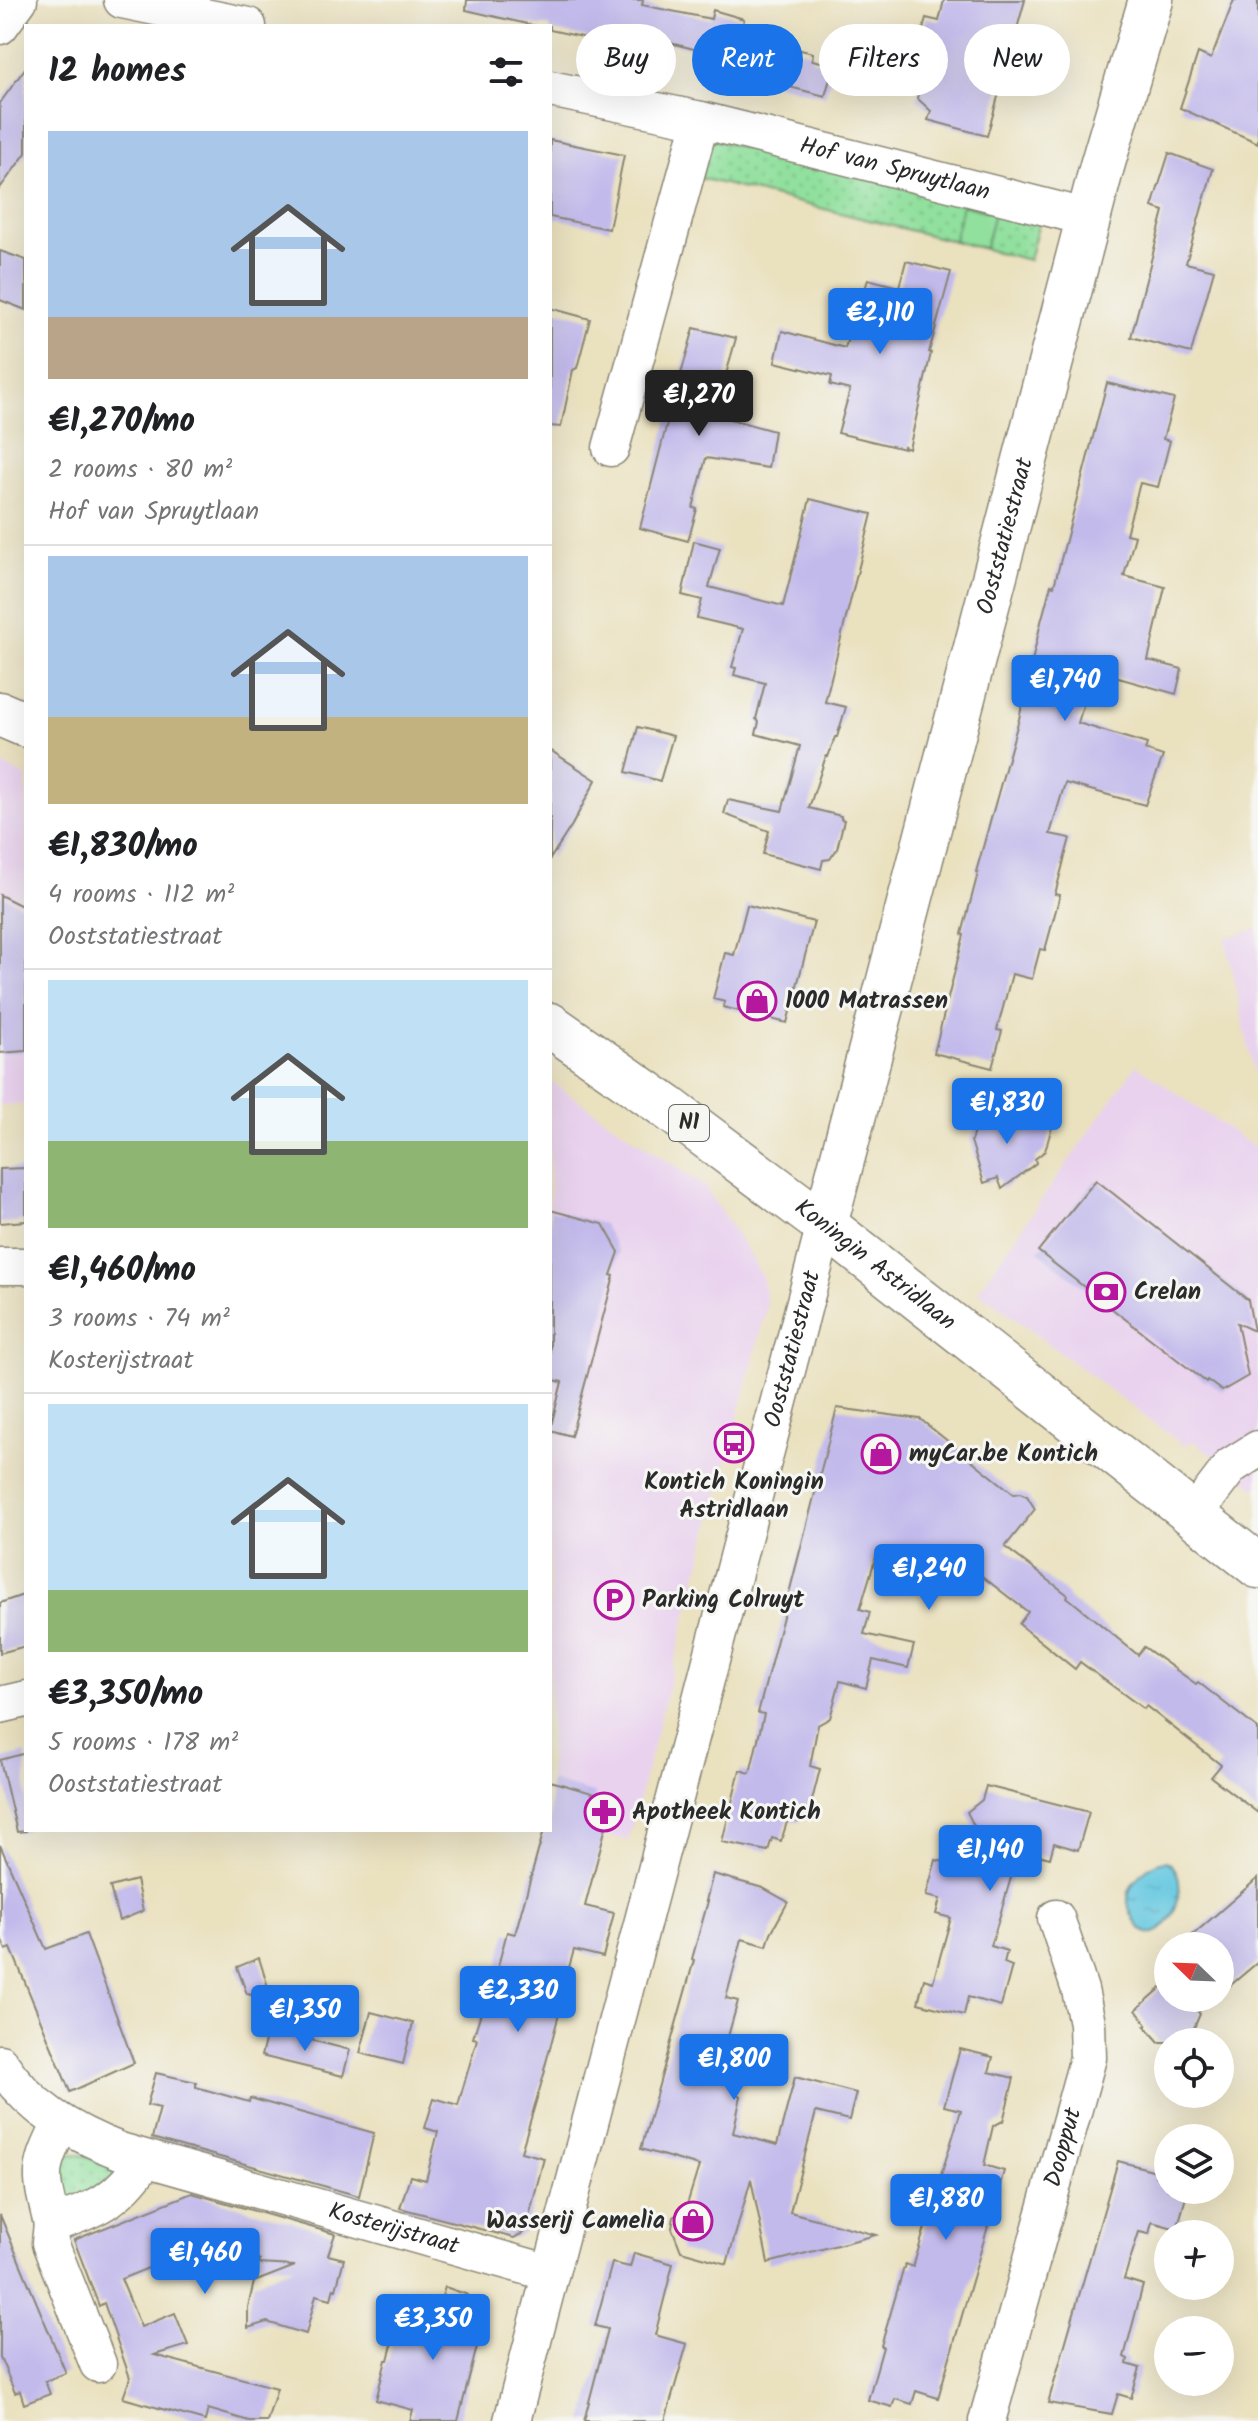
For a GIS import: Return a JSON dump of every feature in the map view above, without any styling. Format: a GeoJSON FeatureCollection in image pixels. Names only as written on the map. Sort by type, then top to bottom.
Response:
{"type":"FeatureCollection","features":[{"type":"Feature","properties":{"kind":"street"},"geometry":{"type":"LineString","coordinates":[[0,26],[19,0]]}},
{"type":"Feature","properties":{"kind":"street"},"geometry":{"type":"LineString","coordinates":[[122,0],[238,24]]}},
{"type":"Feature","properties":{"kind":"street","name":"Ooststatiestraat"},"geometry":{"type":"LineString","coordinates":[[512,2421],[1089,218],[1151,0]]}},
{"type":"Feature","properties":{"kind":"street","name":"Hof van Spruytlaan"},"geometry":{"type":"LineString","coordinates":[[552,89],[701,120],[1089,218]]}},
{"type":"Feature","properties":{"kind":"street"},"geometry":{"type":"LineString","coordinates":[[611,448],[701,120]]}},
{"type":"Feature","properties":{"kind":"street"},"geometry":{"type":"LineString","coordinates":[[0,714],[24,724]]}},
{"type":"Feature","properties":{"kind":"street","name":"Koningin Astridlaan"},"geometry":{"type":"LineString","coordinates":[[552,1026],[667,1107],[917,1295],[1258,1566]]}},
{"type":"Feature","properties":{"kind":"street"},"geometry":{"type":"LineString","coordinates":[[0,1266],[24,1266]]}},
{"type":"Feature","properties":{"kind":"street"},"geometry":{"type":"LineString","coordinates":[[1193,1516],[1231,1466],[1258,1449]]}},
{"type":"Feature","properties":{"kind":"street"},"geometry":{"type":"LineString","coordinates":[[0,1705],[24,1699]]}},
{"type":"Feature","properties":{"kind":"street","name":"Doopput"},"geometry":{"type":"LineString","coordinates":[[987,2421],[1088,2058],[1087,2023],[1080,1990],[1056,1918]]}},
{"type":"Feature","properties":{"kind":"street","name":"Kosterijstraat"},"geometry":{"type":"LineString","coordinates":[[0,2063],[34,2104],[61,2124],[98,2143],[145,2160],[550,2273]]}},
{"type":"Feature","properties":{"kind":"street"},"geometry":{"type":"LineString","coordinates":[[61,2124],[46,2153],[42,2169],[42,2186],[52,2224],[50,2243],[98,2364]]}},
{"type":"Feature","properties":{"kind":"street"},"geometry":{"type":"LineString","coordinates":[[52,2224],[104,2204],[131,2181],[145,2160]]}},
{"type":"Feature","properties":{"kind":"shaded area"},"geometry":{"type":"Polygon","coordinates":[[[0,764],[24,775],[24,1104],[0,1105],[0,764]]]}},
{"type":"Feature","properties":{"kind":"shaded area"},"geometry":{"type":"Polygon","coordinates":[[[1258,929],[1258,1091],[1225,938],[1258,929]]]}},
{"type":"Feature","properties":{"kind":"shaded area"},"geometry":{"type":"Polygon","coordinates":[[[1136,1065],[1258,1150],[1258,1490],[1194,1441],[1183,1445],[978,1291],[1136,1065]]]}},
{"type":"Feature","properties":{"kind":"shaded area"},"geometry":{"type":"Polygon","coordinates":[[[552,1082],[704,1186],[762,1277],[767,1306],[628,1841],[552,1821],[552,1082]]]}},
{"type":"Feature","properties":{"kind":"green space"},"geometry":{"type":"Polygon","coordinates":[[[710,139],[1039,222],[1029,260],[700,178],[710,139]]]}},
{"type":"Feature","properties":{"kind":"green space"},"geometry":{"type":"Polygon","coordinates":[[[962,205],[994,213],[985,248],[954,241],[962,205]]]}},
{"type":"Feature","properties":{"kind":"green space"},"geometry":{"type":"Polygon","coordinates":[[[77,2154],[104,2164],[115,2176],[73,2201],[60,2195],[52,2173],[66,2155],[77,2154]]]}},
{"type":"Feature","properties":{"kind":"water"},"geometry":{"type":"Polygon","coordinates":[[[1166,1861],[1174,1869],[1179,1879],[1179,1892],[1165,1926],[1157,1932],[1148,1933],[1136,1923],[1128,1897],[1142,1873],[1166,1861]]]}},
{"type":"Feature","properties":{"kind":"building"},"geometry":{"type":"Polygon","coordinates":[[[467,0],[643,0],[642,5],[711,19],[713,10],[744,19],[743,24],[692,24],[692,48],[676,44],[676,24],[576,24],[576,36],[552,30],[552,24],[527,24],[466,10],[467,0]]]}},
{"type":"Feature","properties":{"kind":"building"},"geometry":{"type":"Polygon","coordinates":[[[944,0],[1025,0],[1018,24],[964,24],[964,96],[998,96],[987,136],[928,120],[931,111],[917,98],[948,96],[948,24],[924,24],[926,18],[939,21],[944,0]]]}},
{"type":"Feature","properties":{"kind":"building"},"geometry":{"type":"Polygon","coordinates":[[[1234,0],[1258,0],[1258,143],[1180,108],[1198,53],[1211,59],[1234,0]]]}},
{"type":"Feature","properties":{"kind":"building"},"geometry":{"type":"Polygon","coordinates":[[[803,51],[813,53],[812,60],[819,62],[819,94],[803,90],[803,51]]]}},
{"type":"Feature","properties":{"kind":"building"},"geometry":{"type":"Polygon","coordinates":[[[24,70],[24,156],[0,188],[0,103],[24,70]]]}},
{"type":"Feature","properties":{"kind":"building"},"geometry":{"type":"Polygon","coordinates":[[[552,140],[624,155],[609,229],[552,217],[552,140]]]}},
{"type":"Feature","properties":{"kind":"building"},"geometry":{"type":"Polygon","coordinates":[[[1169,153],[1213,169],[1186,263],[1214,270],[1191,353],[1131,337],[1164,211],[1152,207],[1169,153]]]}},
{"type":"Feature","properties":{"kind":"building"},"geometry":{"type":"Polygon","coordinates":[[[0,251],[24,259],[24,309],[0,300],[0,251]]]}},
{"type":"Feature","properties":{"kind":"building"},"geometry":{"type":"Polygon","coordinates":[[[906,261],[951,272],[929,352],[909,449],[838,433],[850,390],[830,385],[832,376],[775,362],[782,331],[845,348],[850,332],[853,333],[868,279],[899,287],[906,261]]]}},
{"type":"Feature","properties":{"kind":"building"},"geometry":{"type":"Polygon","coordinates":[[[552,309],[590,319],[577,368],[573,370],[561,427],[552,426],[552,309]]]}},
{"type":"Feature","properties":{"kind":"building"},"geometry":{"type":"Polygon","coordinates":[[[694,328],[736,338],[715,415],[774,431],[768,468],[706,458],[688,541],[640,528],[694,328]]]}},
{"type":"Feature","properties":{"kind":"building"},"geometry":{"type":"Polygon","coordinates":[[[1107,383],[1174,399],[1163,439],[1170,441],[1158,487],[1140,483],[1126,534],[1135,536],[1124,576],[1165,587],[1148,660],[1182,669],[1176,694],[1093,671],[1078,723],[1147,744],[1145,750],[1163,756],[1145,805],[1065,783],[1050,834],[1070,838],[1055,894],[1060,895],[1045,950],[1040,949],[1032,979],[1012,974],[997,1030],[1002,1031],[992,1068],[934,1053],[964,935],[976,872],[1107,383]]]}},
{"type":"Feature","properties":{"kind":"building"},"geometry":{"type":"Polygon","coordinates":[[[810,499],[872,514],[825,702],[846,707],[809,808],[841,816],[844,820],[837,849],[830,859],[823,860],[821,869],[763,854],[769,831],[724,814],[728,800],[782,811],[800,746],[756,734],[759,722],[756,719],[765,683],[734,675],[736,668],[732,667],[743,629],[697,618],[702,600],[682,595],[694,541],[720,548],[709,587],[783,606],[810,499]]]}},
{"type":"Feature","properties":{"kind":"building"},"geometry":{"type":"Polygon","coordinates":[[[638,727],[673,736],[660,781],[626,772],[638,727]]]}},
{"type":"Feature","properties":{"kind":"building"},"geometry":{"type":"Polygon","coordinates":[[[552,751],[596,780],[552,856],[552,751]]]}},
{"type":"Feature","properties":{"kind":"building"},"geometry":{"type":"Polygon","coordinates":[[[0,895],[24,907],[24,1051],[0,1053],[0,895]]]}},
{"type":"Feature","properties":{"kind":"building"},"geometry":{"type":"Polygon","coordinates":[[[747,905],[814,922],[787,1023],[723,1007],[725,1002],[713,999],[725,953],[734,955],[747,905]]]}},
{"type":"Feature","properties":{"kind":"building"},"geometry":{"type":"Polygon","coordinates":[[[981,1109],[1052,1127],[1045,1151],[1035,1159],[1036,1163],[1002,1189],[998,1178],[984,1183],[971,1141],[981,1109]]]}},
{"type":"Feature","properties":{"kind":"building"},"geometry":{"type":"Polygon","coordinates":[[[24,1168],[24,1221],[0,1223],[0,1169],[24,1168]]]}},
{"type":"Feature","properties":{"kind":"building"},"geometry":{"type":"Polygon","coordinates":[[[1096,1180],[1248,1300],[1254,1331],[1237,1323],[1248,1376],[1222,1391],[1206,1382],[1038,1251],[1096,1180]]]}},
{"type":"Feature","properties":{"kind":"building"},"geometry":{"type":"Polygon","coordinates":[[[552,1211],[603,1224],[619,1252],[571,1436],[552,1431],[562,1382],[552,1380],[552,1211]]]}},
{"type":"Feature","properties":{"kind":"building"},"geometry":{"type":"Polygon","coordinates":[[[837,1408],[920,1419],[1014,1494],[1027,1496],[1035,1509],[1005,1547],[1068,1595],[1138,1655],[1144,1647],[1196,1684],[1198,1682],[1258,1729],[1258,1813],[1211,1777],[1221,1765],[1146,1706],[1144,1709],[1080,1662],[1075,1669],[1019,1624],[1028,1612],[970,1567],[895,1548],[891,1560],[876,1556],[860,1609],[870,1612],[864,1634],[914,1645],[908,1668],[873,1660],[866,1688],[840,1681],[830,1718],[818,1725],[810,1766],[820,1769],[807,1820],[801,1818],[799,1822],[788,1819],[781,1841],[772,1838],[768,1851],[722,1842],[740,1770],[750,1773],[764,1714],[758,1713],[837,1408]]]}},
{"type":"Feature","properties":{"kind":"building"},"geometry":{"type":"Polygon","coordinates":[[[24,1595],[24,1647],[0,1653],[0,1603],[24,1595]]]}},
{"type":"Feature","properties":{"kind":"building"},"geometry":{"type":"Polygon","coordinates":[[[24,1754],[24,1831],[17,1832],[0,1760],[24,1754]]]}},
{"type":"Feature","properties":{"kind":"building"},"geometry":{"type":"Polygon","coordinates":[[[552,1782],[596,1794],[593,1799],[612,1804],[585,1906],[614,1913],[603,1957],[574,1950],[559,2002],[562,2003],[545,2071],[521,2152],[544,2158],[525,2232],[514,2238],[400,2208],[410,2176],[426,2180],[438,2132],[425,2128],[434,2098],[458,2105],[477,2039],[473,2038],[490,1984],[493,1985],[507,1932],[515,1934],[543,1832],[552,1832],[552,1782]]]}},
{"type":"Feature","properties":{"kind":"building"},"geometry":{"type":"Polygon","coordinates":[[[986,1786],[1089,1812],[1078,1850],[1054,1843],[1050,1858],[1019,1850],[991,1946],[1007,1951],[1004,1963],[1012,1966],[1001,2006],[968,1997],[964,2015],[918,2003],[924,1979],[933,1982],[951,1918],[936,1914],[940,1899],[926,1896],[936,1860],[965,1867],[974,1826],[967,1812],[982,1800],[986,1786]]]}},
{"type":"Feature","properties":{"kind":"building"},"geometry":{"type":"Polygon","coordinates":[[[0,1845],[46,1949],[86,1934],[134,2063],[70,2092],[11,1948],[6,1950],[0,1936],[0,1845]]]}},
{"type":"Feature","properties":{"kind":"building"},"geometry":{"type":"Polygon","coordinates":[[[713,1874],[763,1888],[788,1902],[767,1946],[742,1939],[726,1998],[738,2001],[722,2058],[744,2064],[736,2094],[741,2096],[733,2133],[777,2145],[795,2077],[856,2093],[849,2120],[816,2112],[790,2212],[876,2235],[768,2263],[751,2179],[727,2264],[681,2251],[672,2228],[674,2217],[686,2208],[699,2166],[641,2149],[694,1960],[713,1874]]]}},
{"type":"Feature","properties":{"kind":"building"},"geometry":{"type":"Polygon","coordinates":[[[1258,1878],[1258,1962],[1234,1982],[1234,1932],[1196,1932],[1258,1878]]]}},
{"type":"Feature","properties":{"kind":"building"},"geometry":{"type":"Polygon","coordinates":[[[136,1880],[143,1911],[119,1921],[110,1887],[136,1880]]]}},
{"type":"Feature","properties":{"kind":"building"},"geometry":{"type":"Polygon","coordinates":[[[259,1958],[272,2000],[247,1994],[237,1967],[259,1958]]]}},
{"type":"Feature","properties":{"kind":"building"},"geometry":{"type":"Polygon","coordinates":[[[1154,1994],[1154,2012],[1200,2014],[1194,2028],[1154,2028],[1154,2036],[1136,2010],[1154,1994]]]}},
{"type":"Feature","properties":{"kind":"building"},"geometry":{"type":"Polygon","coordinates":[[[371,2012],[413,2023],[403,2064],[360,2053],[371,2012]]]}},
{"type":"Feature","properties":{"kind":"building"},"geometry":{"type":"Polygon","coordinates":[[[268,2029],[350,2050],[343,2076],[261,2056],[268,2029]]]}},
{"type":"Feature","properties":{"kind":"building"},"geometry":{"type":"Polygon","coordinates":[[[960,2049],[993,2057],[989,2072],[1014,2078],[1003,2121],[993,2126],[984,2165],[1004,2171],[938,2398],[916,2391],[912,2404],[895,2399],[892,2407],[868,2400],[905,2264],[913,2267],[961,2110],[944,2106],[960,2049]]]}},
{"type":"Feature","properties":{"kind":"building"},"geometry":{"type":"Polygon","coordinates":[[[156,2073],[196,2082],[196,2087],[249,2102],[250,2098],[374,2133],[359,2196],[152,2138],[160,2108],[147,2105],[156,2073]]]}},
{"type":"Feature","properties":{"kind":"building"},"geometry":{"type":"Polygon","coordinates":[[[1118,2161],[1154,2170],[1154,2204],[1184,2204],[1180,2220],[1154,2220],[1149,2234],[1139,2232],[1124,2279],[1143,2285],[1124,2357],[1128,2359],[1127,2364],[1140,2368],[1131,2398],[1118,2394],[1112,2414],[1048,2403],[1118,2161]]]}},
{"type":"Feature","properties":{"kind":"building"},"geometry":{"type":"Polygon","coordinates":[[[192,2193],[335,2234],[328,2255],[344,2259],[331,2299],[316,2295],[306,2334],[267,2322],[248,2328],[248,2307],[254,2282],[295,2266],[259,2264],[260,2260],[208,2243],[185,2259],[154,2258],[156,2265],[121,2279],[141,2327],[175,2313],[188,2345],[154,2355],[277,2388],[267,2421],[249,2421],[208,2409],[205,2421],[123,2398],[130,2378],[104,2303],[99,2306],[74,2240],[192,2193]]]}},
{"type":"Feature","properties":{"kind":"building"},"geometry":{"type":"Polygon","coordinates":[[[0,2215],[66,2373],[45,2381],[50,2394],[24,2404],[20,2391],[15,2393],[0,2357],[0,2215]]]}},
{"type":"Feature","properties":{"kind":"building"},"geometry":{"type":"Polygon","coordinates":[[[634,2253],[673,2264],[655,2335],[687,2344],[665,2421],[584,2421],[608,2329],[595,2326],[612,2263],[630,2267],[634,2253]]]}},
{"type":"Feature","properties":{"kind":"building"},"geometry":{"type":"Polygon","coordinates":[[[445,2287],[468,2295],[463,2313],[484,2319],[458,2421],[410,2421],[413,2410],[376,2400],[386,2360],[396,2330],[418,2336],[426,2303],[439,2306],[445,2287]]]}},
{"type":"Feature","properties":{"kind":"place","name":"1000 Matrassen"},"geometry":{"type":"Point","coordinates":[757,1001]}},
{"type":"Feature","properties":{"kind":"place","name":"Crelan"},"geometry":{"type":"Point","coordinates":[1106,1292]}},
{"type":"Feature","properties":{"kind":"place","name":"Kontich Koningin Astridlaan"},"geometry":{"type":"Point","coordinates":[734,1443]}},
{"type":"Feature","properties":{"kind":"place","name":"myCar.be Kontich"},"geometry":{"type":"Point","coordinates":[881,1454]}},
{"type":"Feature","properties":{"kind":"place","name":"Parking Colruyt"},"geometry":{"type":"Point","coordinates":[614,1600]}},
{"type":"Feature","properties":{"kind":"place","name":"Apotheek Kontich"},"geometry":{"type":"Point","coordinates":[604,1812]}},
{"type":"Feature","properties":{"kind":"place","name":"Wasserij Camelia"},"geometry":{"type":"Point","coordinates":[693,2221]}}]}
